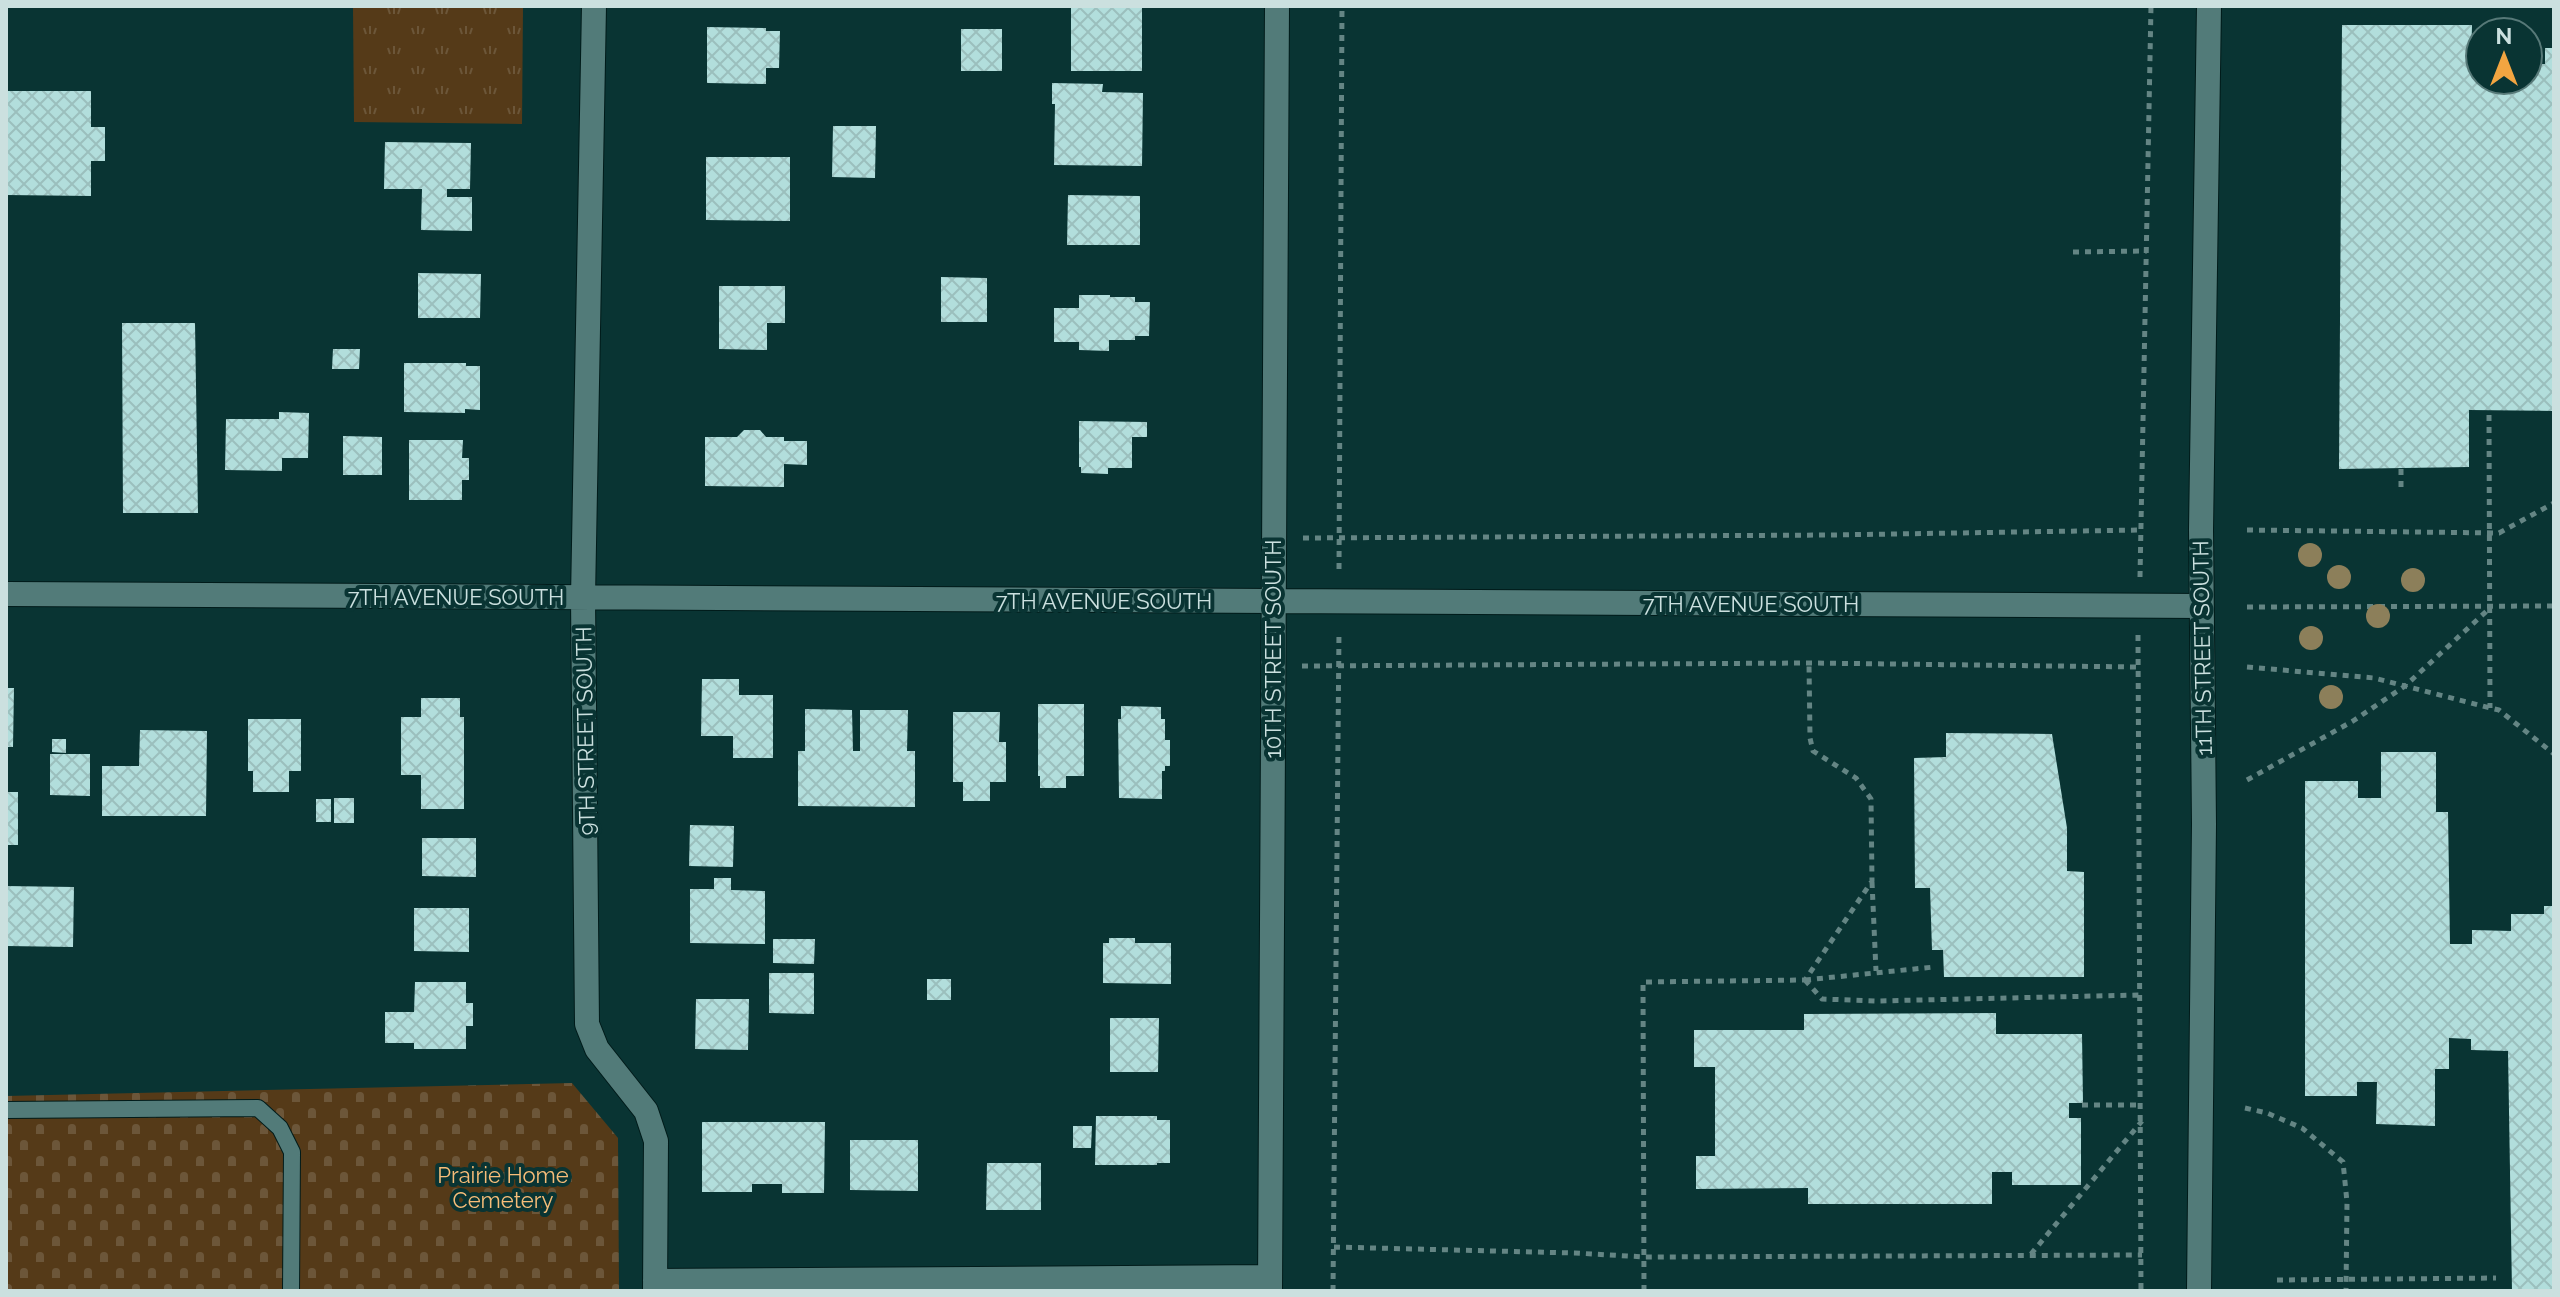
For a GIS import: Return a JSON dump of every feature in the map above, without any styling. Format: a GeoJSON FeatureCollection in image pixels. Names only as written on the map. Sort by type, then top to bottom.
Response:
{"type":"FeatureCollection","features":[{"type":"Feature","properties":{"kind":"street","name":"9TH STREET SOUTH"},"geometry":{"type":"LineString","coordinates":[[594,6],[583,598],[587,1024],[597,1049],[646,1111],[656,1141],[655,1286]]}},
{"type":"Feature","properties":{"kind":"street","name":"10TH STREET SOUTH"},"geometry":{"type":"LineString","coordinates":[[1270,1284],[1277,6]]}},
{"type":"Feature","properties":{"kind":"street","name":"11TH STREET SOUTH"},"geometry":{"type":"LineString","coordinates":[[2199,1291],[2204,824],[2201,606],[2209,6]]}},
{"type":"Feature","properties":{"kind":"street","name":"7TH AVENUE SOUTH"},"geometry":{"type":"LineString","coordinates":[[6,594],[2201,606]]}},
{"type":"Feature","properties":{"kind":"street"},"geometry":{"type":"LineString","coordinates":[[655,1286],[1270,1284]]}},
{"type":"Feature","properties":{"kind":"lane"},"geometry":{"type":"LineString","coordinates":[[6,1110],[258,1108],[280,1128],[292,1152],[291,1291]]}},
{"type":"Feature","properties":{"kind":"path"},"geometry":{"type":"LineString","coordinates":[[1333,1291],[1342,6]]}},
{"type":"Feature","properties":{"kind":"path"},"geometry":{"type":"LineString","coordinates":[[2141,1291],[2137,667],[2151,6]]}},
{"type":"Feature","properties":{"kind":"path"},"geometry":{"type":"LineString","coordinates":[[2073,252],[2147,251]]}},
{"type":"Feature","properties":{"kind":"path"},"geometry":{"type":"LineString","coordinates":[[2489,415],[2490,708]]}},
{"type":"Feature","properties":{"kind":"path"},"geometry":{"type":"LineString","coordinates":[[2401,468],[2401,487]]}},
{"type":"Feature","properties":{"kind":"path"},"geometry":{"type":"LineString","coordinates":[[2247,530],[2499,533],[2554,503]]}},
{"type":"Feature","properties":{"kind":"path"},"geometry":{"type":"LineString","coordinates":[[1273,539],[2142,530]]}},
{"type":"Feature","properties":{"kind":"path"},"geometry":{"type":"LineString","coordinates":[[2247,607],[2554,606]]}},
{"type":"Feature","properties":{"kind":"path"},"geometry":{"type":"LineString","coordinates":[[2247,780],[2353,721],[2405,686],[2490,607]]}},
{"type":"Feature","properties":{"kind":"path"},"geometry":{"type":"LineString","coordinates":[[1274,665],[1338,668],[1809,663],[2137,667]]}},
{"type":"Feature","properties":{"kind":"path"},"geometry":{"type":"LineString","coordinates":[[1809,663],[1810,738],[1813,751],[1856,778],[1871,799],[1876,971]]}},
{"type":"Feature","properties":{"kind":"path"},"geometry":{"type":"LineString","coordinates":[[2247,667],[2374,678],[2499,710],[2554,754]]}},
{"type":"Feature","properties":{"kind":"path"},"geometry":{"type":"LineString","coordinates":[[1805,980],[1872,881]]}},
{"type":"Feature","properties":{"kind":"path"},"geometry":{"type":"LineString","coordinates":[[1644,1291],[1643,982],[1805,980],[1934,967]]}},
{"type":"Feature","properties":{"kind":"path"},"geometry":{"type":"LineString","coordinates":[[1805,980],[1822,999],[2139,995]]}},
{"type":"Feature","properties":{"kind":"path"},"geometry":{"type":"LineString","coordinates":[[2082,1105],[2142,1105]]}},
{"type":"Feature","properties":{"kind":"path"},"geometry":{"type":"LineString","coordinates":[[2245,1108],[2267,1113],[2302,1128],[2343,1162],[2347,1202],[2346,1291]]}},
{"type":"Feature","properties":{"kind":"path"},"geometry":{"type":"LineString","coordinates":[[2030,1255],[2142,1120]]}},
{"type":"Feature","properties":{"kind":"path"},"geometry":{"type":"LineString","coordinates":[[1334,1247],[1645,1257],[2142,1255]]}},
{"type":"Feature","properties":{"kind":"path"},"geometry":{"type":"LineString","coordinates":[[2277,1280],[2496,1278]]}},
{"type":"Feature","properties":{"kind":"green space"},"geometry":{"type":"Polygon","coordinates":[[[353,6],[523,6],[522,124],[354,122],[353,6]]]}},
{"type":"Feature","properties":{"kind":"green space","name":"Prairie Home Cemetery"},"geometry":{"type":"Polygon","coordinates":[[[572,1083],[618,1138],[619,1291],[6,1291],[6,1096],[572,1083]]]}},
{"type":"Feature","properties":{"kind":"building"},"geometry":{"type":"Polygon","coordinates":[[[1071,8],[1142,8],[1142,71],[1071,71],[1071,8]]]}},
{"type":"Feature","properties":{"kind":"building"},"geometry":{"type":"Polygon","coordinates":[[[2342,25],[2464,25],[2464,96],[2544,96],[2545,48],[2554,48],[2554,411],[2469,410],[2469,467],[2339,469],[2342,25]]]}},
{"type":"Feature","properties":{"kind":"building"},"geometry":{"type":"Polygon","coordinates":[[[707,27],[780,31],[779,68],[766,68],[766,84],[707,83],[707,27]]]}},
{"type":"Feature","properties":{"kind":"building"},"geometry":{"type":"Polygon","coordinates":[[[961,29],[1002,29],[1002,71],[961,71],[961,29]]]}},
{"type":"Feature","properties":{"kind":"building"},"geometry":{"type":"Polygon","coordinates":[[[1052,83],[1103,84],[1102,92],[1143,93],[1142,166],[1054,165],[1055,104],[1052,104],[1052,83]]]}},
{"type":"Feature","properties":{"kind":"building"},"geometry":{"type":"Polygon","coordinates":[[[6,91],[91,91],[91,127],[105,127],[105,161],[91,161],[91,196],[6,195],[6,91]]]}},
{"type":"Feature","properties":{"kind":"building"},"geometry":{"type":"Polygon","coordinates":[[[833,126],[876,126],[875,178],[832,177],[833,126]]]}},
{"type":"Feature","properties":{"kind":"building"},"geometry":{"type":"Polygon","coordinates":[[[385,142],[471,143],[470,189],[447,189],[447,197],[472,197],[472,231],[421,230],[422,189],[384,189],[385,142]]]}},
{"type":"Feature","properties":{"kind":"building"},"geometry":{"type":"Polygon","coordinates":[[[706,157],[790,157],[790,221],[706,220],[706,157]]]}},
{"type":"Feature","properties":{"kind":"building"},"geometry":{"type":"Polygon","coordinates":[[[1068,195],[1140,196],[1140,245],[1067,245],[1068,195]]]}},
{"type":"Feature","properties":{"kind":"building"},"geometry":{"type":"Polygon","coordinates":[[[418,273],[481,274],[480,318],[418,318],[418,273]]]}},
{"type":"Feature","properties":{"kind":"building"},"geometry":{"type":"Polygon","coordinates":[[[941,277],[987,278],[987,322],[941,322],[941,277]]]}},
{"type":"Feature","properties":{"kind":"building"},"geometry":{"type":"Polygon","coordinates":[[[719,286],[785,286],[785,323],[767,323],[767,350],[719,349],[719,286]]]}},
{"type":"Feature","properties":{"kind":"building"},"geometry":{"type":"Polygon","coordinates":[[[1079,295],[1135,297],[1135,302],[1150,302],[1149,336],[1135,336],[1135,340],[1109,340],[1109,351],[1079,350],[1079,342],[1054,342],[1054,308],[1079,308],[1079,295]]]}},
{"type":"Feature","properties":{"kind":"building"},"geometry":{"type":"Polygon","coordinates":[[[122,323],[195,323],[198,513],[123,513],[122,323]]]}},
{"type":"Feature","properties":{"kind":"building"},"geometry":{"type":"Polygon","coordinates":[[[333,349],[360,349],[359,369],[332,369],[333,349]]]}},
{"type":"Feature","properties":{"kind":"building"},"geometry":{"type":"Polygon","coordinates":[[[404,363],[466,363],[466,366],[480,366],[480,410],[465,409],[465,413],[404,412],[404,363]]]}},
{"type":"Feature","properties":{"kind":"building"},"geometry":{"type":"Polygon","coordinates":[[[279,412],[309,413],[308,458],[282,458],[282,471],[225,470],[226,419],[279,419],[279,412]]]}},
{"type":"Feature","properties":{"kind":"building"},"geometry":{"type":"Polygon","coordinates":[[[1079,421],[1147,422],[1147,437],[1132,437],[1132,468],[1108,468],[1108,474],[1081,473],[1079,421]]]}},
{"type":"Feature","properties":{"kind":"building"},"geometry":{"type":"Polygon","coordinates":[[[744,430],[760,430],[766,437],[784,437],[784,441],[807,441],[807,465],[784,464],[784,487],[705,486],[705,437],[737,437],[744,430]]]}},
{"type":"Feature","properties":{"kind":"building"},"geometry":{"type":"Polygon","coordinates":[[[343,436],[382,437],[382,475],[343,475],[343,436]]]}},
{"type":"Feature","properties":{"kind":"building"},"geometry":{"type":"Polygon","coordinates":[[[409,440],[463,440],[462,458],[469,458],[469,480],[462,480],[462,500],[409,500],[409,440]]]}},
{"type":"Feature","properties":{"kind":"building"},"geometry":{"type":"Polygon","coordinates":[[[702,679],[739,679],[739,695],[773,695],[773,758],[733,758],[733,736],[701,736],[702,679]]]}},
{"type":"Feature","properties":{"kind":"building"},"geometry":{"type":"Polygon","coordinates":[[[6,688],[14,688],[13,747],[6,747],[6,688]]]}},
{"type":"Feature","properties":{"kind":"building"},"geometry":{"type":"Polygon","coordinates":[[[421,698],[460,698],[460,717],[464,717],[464,809],[421,809],[421,775],[401,775],[401,717],[421,717],[421,698]]]}},
{"type":"Feature","properties":{"kind":"building"},"geometry":{"type":"Polygon","coordinates":[[[1038,704],[1084,704],[1084,776],[1066,776],[1066,788],[1040,788],[1038,704]]]}},
{"type":"Feature","properties":{"kind":"building"},"geometry":{"type":"Polygon","coordinates":[[[1121,706],[1161,707],[1161,719],[1165,719],[1165,740],[1170,740],[1170,766],[1165,766],[1165,771],[1162,771],[1162,799],[1119,798],[1118,719],[1121,719],[1121,706]]]}},
{"type":"Feature","properties":{"kind":"building"},"geometry":{"type":"Polygon","coordinates":[[[805,709],[852,710],[853,751],[860,751],[860,710],[908,710],[907,751],[915,751],[915,807],[798,806],[798,751],[805,751],[805,709]]]}},
{"type":"Feature","properties":{"kind":"building"},"geometry":{"type":"Polygon","coordinates":[[[953,712],[1000,712],[999,742],[1006,742],[1006,782],[990,782],[990,801],[963,801],[963,782],[953,782],[953,712]]]}},
{"type":"Feature","properties":{"kind":"building"},"geometry":{"type":"Polygon","coordinates":[[[248,719],[301,719],[301,771],[289,771],[289,792],[253,792],[253,771],[248,771],[248,719]]]}},
{"type":"Feature","properties":{"kind":"building"},"geometry":{"type":"Polygon","coordinates":[[[140,730],[207,731],[206,816],[102,816],[102,766],[139,766],[140,730]]]}},
{"type":"Feature","properties":{"kind":"building"},"geometry":{"type":"Polygon","coordinates":[[[1946,733],[2052,734],[2067,828],[2067,871],[2084,872],[2084,977],[1944,977],[1943,950],[1932,950],[1930,888],[1915,888],[1914,758],[1946,757],[1946,733]]]}},
{"type":"Feature","properties":{"kind":"building"},"geometry":{"type":"Polygon","coordinates":[[[52,739],[66,739],[66,753],[52,752],[52,739]]]}},
{"type":"Feature","properties":{"kind":"building"},"geometry":{"type":"Polygon","coordinates":[[[2381,752],[2436,752],[2436,812],[2448,812],[2450,944],[2472,944],[2472,930],[2511,931],[2511,914],[2544,914],[2544,906],[2554,906],[2554,1291],[2512,1291],[2508,1051],[2471,1050],[2471,1039],[2449,1038],[2449,1069],[2435,1069],[2435,1126],[2376,1124],[2377,1082],[2357,1082],[2357,1096],[2305,1096],[2305,781],[2358,781],[2358,798],[2381,798],[2381,752]]]}},
{"type":"Feature","properties":{"kind":"building"},"geometry":{"type":"Polygon","coordinates":[[[50,754],[90,754],[90,796],[50,795],[50,754]]]}},
{"type":"Feature","properties":{"kind":"building"},"geometry":{"type":"Polygon","coordinates":[[[6,792],[18,792],[18,845],[6,845],[6,792]]]}},
{"type":"Feature","properties":{"kind":"building"},"geometry":{"type":"Polygon","coordinates":[[[334,798],[354,798],[354,823],[334,823],[334,798]]]}},
{"type":"Feature","properties":{"kind":"building"},"geometry":{"type":"Polygon","coordinates":[[[316,799],[331,799],[331,822],[316,822],[316,799]]]}},
{"type":"Feature","properties":{"kind":"building"},"geometry":{"type":"Polygon","coordinates":[[[690,825],[734,826],[733,867],[689,866],[690,825]]]}},
{"type":"Feature","properties":{"kind":"building"},"geometry":{"type":"Polygon","coordinates":[[[422,838],[476,838],[476,877],[422,876],[422,838]]]}},
{"type":"Feature","properties":{"kind":"building"},"geometry":{"type":"Polygon","coordinates":[[[714,878],[731,878],[731,890],[765,891],[765,944],[690,943],[690,889],[714,889],[714,878]]]}},
{"type":"Feature","properties":{"kind":"building"},"geometry":{"type":"Polygon","coordinates":[[[6,886],[74,887],[73,947],[6,946],[6,886]]]}},
{"type":"Feature","properties":{"kind":"building"},"geometry":{"type":"Polygon","coordinates":[[[414,908],[469,908],[469,952],[414,951],[414,908]]]}},
{"type":"Feature","properties":{"kind":"building"},"geometry":{"type":"Polygon","coordinates":[[[1109,938],[1135,938],[1135,943],[1171,943],[1171,984],[1103,983],[1103,943],[1109,943],[1109,938]]]}},
{"type":"Feature","properties":{"kind":"building"},"geometry":{"type":"Polygon","coordinates":[[[773,939],[815,939],[814,964],[773,963],[773,939]]]}},
{"type":"Feature","properties":{"kind":"building"},"geometry":{"type":"Polygon","coordinates":[[[769,973],[814,973],[814,1014],[769,1013],[769,973]]]}},
{"type":"Feature","properties":{"kind":"building"},"geometry":{"type":"Polygon","coordinates":[[[927,979],[951,979],[951,1000],[927,1000],[927,979]]]}},
{"type":"Feature","properties":{"kind":"building"},"geometry":{"type":"Polygon","coordinates":[[[415,982],[466,982],[466,1003],[473,1003],[473,1026],[466,1026],[466,1049],[414,1049],[414,1043],[385,1043],[385,1012],[414,1012],[415,982]]]}},
{"type":"Feature","properties":{"kind":"building"},"geometry":{"type":"Polygon","coordinates":[[[696,999],[749,999],[748,1050],[695,1049],[696,999]]]}},
{"type":"Feature","properties":{"kind":"building"},"geometry":{"type":"Polygon","coordinates":[[[1996,1013],[1996,1034],[2082,1034],[2083,1103],[2069,1103],[2069,1118],[2081,1118],[2081,1185],[2012,1185],[2012,1172],[1992,1172],[1992,1204],[1808,1204],[1808,1188],[1696,1189],[1696,1156],[1715,1156],[1715,1067],[1694,1067],[1694,1030],[1804,1030],[1804,1014],[1996,1013]]]}},
{"type":"Feature","properties":{"kind":"building"},"geometry":{"type":"Polygon","coordinates":[[[1110,1018],[1159,1018],[1158,1072],[1110,1072],[1110,1018]]]}},
{"type":"Feature","properties":{"kind":"building"},"geometry":{"type":"Polygon","coordinates":[[[1096,1116],[1157,1116],[1157,1120],[1170,1120],[1170,1163],[1095,1165],[1096,1116]]]}},
{"type":"Feature","properties":{"kind":"building"},"geometry":{"type":"Polygon","coordinates":[[[702,1122],[825,1122],[824,1193],[782,1193],[782,1184],[752,1184],[752,1192],[702,1192],[702,1122]]]}},
{"type":"Feature","properties":{"kind":"building"},"geometry":{"type":"Polygon","coordinates":[[[1073,1126],[1092,1126],[1091,1148],[1073,1148],[1073,1126]]]}},
{"type":"Feature","properties":{"kind":"building"},"geometry":{"type":"Polygon","coordinates":[[[850,1140],[918,1140],[918,1191],[850,1190],[850,1140]]]}},
{"type":"Feature","properties":{"kind":"building"},"geometry":{"type":"Polygon","coordinates":[[[987,1163],[1041,1163],[1041,1210],[986,1210],[987,1163]]]}}]}
